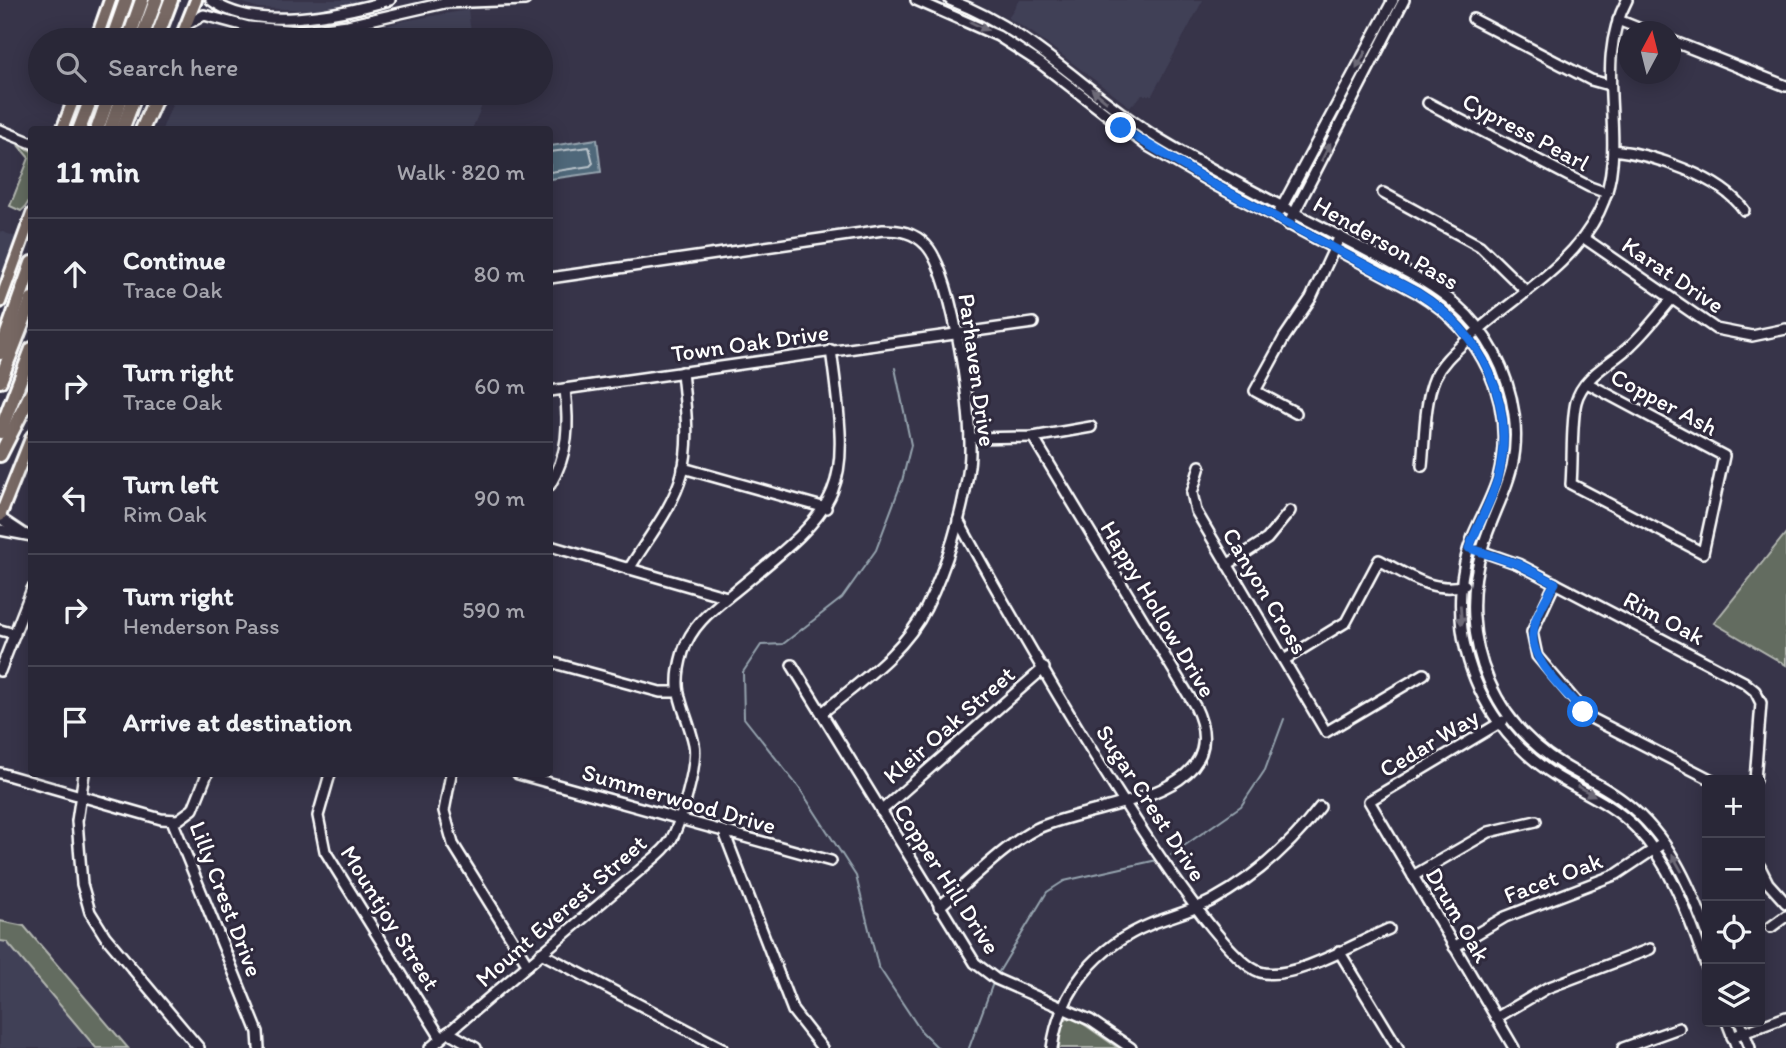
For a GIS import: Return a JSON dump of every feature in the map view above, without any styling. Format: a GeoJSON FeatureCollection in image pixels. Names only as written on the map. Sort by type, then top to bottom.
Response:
{"type":"FeatureCollection","features":[{"type":"Feature","properties":{"kind":"highway"},"geometry":{"type":"LineString","coordinates":[[116,28],[126,0]]}},
{"type":"Feature","properties":{"kind":"highway"},"geometry":{"type":"LineString","coordinates":[[132,28],[142,0]]}},
{"type":"Feature","properties":{"kind":"highway"},"geometry":{"type":"LineString","coordinates":[[146,28],[156,0]]}},
{"type":"Feature","properties":{"kind":"highway"},"geometry":{"type":"LineString","coordinates":[[160,28],[171,0]]}},
{"type":"Feature","properties":{"kind":"highway"},"geometry":{"type":"LineString","coordinates":[[81,126],[88,105]]}},
{"type":"Feature","properties":{"kind":"highway"},"geometry":{"type":"LineString","coordinates":[[98,126],[106,105]]}},
{"type":"Feature","properties":{"kind":"highway"},"geometry":{"type":"LineString","coordinates":[[111,126],[119,105]]}},
{"type":"Feature","properties":{"kind":"highway"},"geometry":{"type":"LineString","coordinates":[[124,126],[131,105]]}},
{"type":"Feature","properties":{"kind":"highway"},"geometry":{"type":"LineString","coordinates":[[146,126],[154,105]]}},
{"type":"Feature","properties":{"kind":"highway"},"geometry":{"type":"LineString","coordinates":[[0,353],[28,274]]}},
{"type":"Feature","properties":{"kind":"highway"},"geometry":{"type":"LineString","coordinates":[[0,381],[28,309]]}},
{"type":"Feature","properties":{"kind":"highway"},"geometry":{"type":"LineString","coordinates":[[0,432],[28,359]]}},
{"type":"Feature","properties":{"kind":"highway"},"geometry":{"type":"LineString","coordinates":[[0,455],[28,400]]}},
{"type":"Feature","properties":{"kind":"main road"},"geometry":{"type":"LineString","coordinates":[[100,28],[110,0]]}},
{"type":"Feature","properties":{"kind":"main road"},"geometry":{"type":"LineString","coordinates":[[184,28],[191,2]]}},
{"type":"Feature","properties":{"kind":"main road"},"geometry":{"type":"LineString","coordinates":[[64,126],[71,105]]}},
{"type":"Feature","properties":{"kind":"main road"},"geometry":{"type":"LineString","coordinates":[[0,302],[28,225]]}},
{"type":"Feature","properties":{"kind":"main road"},"geometry":{"type":"LineString","coordinates":[[0,517],[28,446]]}},
{"type":"Feature","properties":{"kind":"main road"},"geometry":{"type":"LineString","coordinates":[[2,489],[17,475]]}},
{"type":"Feature","properties":{"kind":"street"},"geometry":{"type":"LineString","coordinates":[[211,0],[229,9],[276,18],[330,15],[390,0]]}},
{"type":"Feature","properties":{"kind":"street"},"geometry":{"type":"LineString","coordinates":[[324,28],[444,3],[525,0]]}},
{"type":"Feature","properties":{"kind":"street","name":"Henderson Pass"},"geometry":{"type":"LineString","coordinates":[[916,0],[998,36],[1040,63],[1146,145],[1433,302],[1470,337],[1487,364],[1498,396],[1503,430],[1498,478],[1469,548],[1462,586],[1462,624],[1469,664],[1499,724],[1541,766],[1620,814],[1654,849],[1677,888],[1706,964]]}},
{"type":"Feature","properties":{"kind":"street","name":"Henderson Pass"},"geometry":{"type":"LineString","coordinates":[[950,0],[994,20],[1047,53],[1153,134],[1439,292],[1478,328],[1499,359],[1510,393],[1516,429],[1510,481],[1481,551],[1475,581],[1473,606],[1481,661],[1509,717],[1549,756],[1628,804],[1665,844],[1682,871],[1702,920]]}},
{"type":"Feature","properties":{"kind":"street"},"geometry":{"type":"LineString","coordinates":[[1276,218],[1393,0]]}},
{"type":"Feature","properties":{"kind":"street"},"geometry":{"type":"LineString","coordinates":[[1288,225],[1404,0]]}},
{"type":"Feature","properties":{"kind":"street"},"geometry":{"type":"LineString","coordinates":[[1422,466],[1434,379],[1444,361],[1478,328],[1563,261],[1584,238],[1607,193],[1613,150],[1609,56],[1618,20],[1627,0]]}},
{"type":"Feature","properties":{"kind":"street"},"geometry":{"type":"LineString","coordinates":[[186,24],[204,15],[267,28]]}},
{"type":"Feature","properties":{"kind":"street"},"geometry":{"type":"LineString","coordinates":[[330,15],[332,27]]}},
{"type":"Feature","properties":{"kind":"street"},"geometry":{"type":"LineString","coordinates":[[1474,19],[1591,80],[1609,85]]}},
{"type":"Feature","properties":{"kind":"street"},"geometry":{"type":"LineString","coordinates":[[1681,44],[1786,86]]}},
{"type":"Feature","properties":{"kind":"street","name":"Cypress Pearl"},"geometry":{"type":"LineString","coordinates":[[1428,103],[1590,187],[1607,193]]}},
{"type":"Feature","properties":{"kind":"street"},"geometry":{"type":"LineString","coordinates":[[0,130],[28,141]]}},
{"type":"Feature","properties":{"kind":"street"},"geometry":{"type":"LineString","coordinates":[[1613,150],[1662,159],[1731,194],[1744,210]]}},
{"type":"Feature","properties":{"kind":"street"},"geometry":{"type":"LineString","coordinates":[[1383,193],[1479,246],[1526,291]]}},
{"type":"Feature","properties":{"kind":"street","name":"Parhaven Drive"},"geometry":{"type":"LineString","coordinates":[[553,278],[883,230],[904,231],[920,239],[938,264],[951,303],[971,438],[970,465],[958,520],[928,606],[911,632],[893,654],[822,713]]}},
{"type":"Feature","properties":{"kind":"street"},"geometry":{"type":"LineString","coordinates":[[1296,413],[1255,391],[1311,298],[1340,236]]}},
{"type":"Feature","properties":{"kind":"street","name":"Karat Drive"},"geometry":{"type":"LineString","coordinates":[[1584,238],[1671,300],[1724,332],[1752,336],[1786,329]]}},
{"type":"Feature","properties":{"kind":"street"},"geometry":{"type":"LineString","coordinates":[[1587,383],[1629,347],[1671,300]]}},
{"type":"Feature","properties":{"kind":"street","name":"Town Oak Drive"},"geometry":{"type":"LineString","coordinates":[[553,390],[1033,323]]}},
{"type":"Feature","properties":{"kind":"street","name":"Mount Everest Street"},"geometry":{"type":"LineString","coordinates":[[430,1048],[667,845],[696,766],[696,757],[677,692],[680,661],[689,637],[704,617],[800,539],[826,508],[841,470],[843,442],[831,350]]}},
{"type":"Feature","properties":{"kind":"street"},"geometry":{"type":"LineString","coordinates":[[629,569],[672,499],[683,468],[687,423],[682,372]]}},
{"type":"Feature","properties":{"kind":"street","name":"Copper Ash"},"geometry":{"type":"LineString","coordinates":[[1587,383],[1724,456],[1703,553],[1571,484],[1575,408],[1587,383]]}},
{"type":"Feature","properties":{"kind":"street"},"geometry":{"type":"LineString","coordinates":[[553,479],[562,462],[568,440],[565,388]]}},
{"type":"Feature","properties":{"kind":"street"},"geometry":{"type":"LineString","coordinates":[[971,438],[1033,437],[1091,427]]}},
{"type":"Feature","properties":{"kind":"street","name":"Happy Hollow Drive"},"geometry":{"type":"LineString","coordinates":[[939,907],[1036,829],[1125,804],[1171,785],[1203,751],[1205,730],[1195,706],[1033,437]]}},
{"type":"Feature","properties":{"kind":"street","name":"Canyon Cross"},"geometry":{"type":"LineString","coordinates":[[1200,466],[1192,493],[1193,506],[1326,732],[1424,674]]}},
{"type":"Feature","properties":{"kind":"street"},"geometry":{"type":"LineString","coordinates":[[683,468],[826,508]]}},
{"type":"Feature","properties":{"kind":"street"},"geometry":{"type":"LineString","coordinates":[[1227,565],[1267,539],[1290,510]]}},
{"type":"Feature","properties":{"kind":"street"},"geometry":{"type":"LineString","coordinates":[[0,517],[28,535]]}},
{"type":"Feature","properties":{"kind":"street","name":"Sugar Crest Drive"},"geometry":{"type":"LineString","coordinates":[[958,520],[1125,804],[1197,908],[1237,957],[1262,973],[1292,971],[1389,929]]}},
{"type":"Feature","properties":{"kind":"street"},"geometry":{"type":"LineString","coordinates":[[0,530],[28,535]]}},
{"type":"Feature","properties":{"kind":"street"},"geometry":{"type":"LineString","coordinates":[[553,548],[727,597]]}},
{"type":"Feature","properties":{"kind":"street","name":"Rim Oak"},"geometry":{"type":"LineString","coordinates":[[1469,548],[1518,564],[1744,682],[1755,691],[1761,703],[1755,775]]}},
{"type":"Feature","properties":{"kind":"street"},"geometry":{"type":"LineString","coordinates":[[1284,660],[1346,622],[1379,560],[1430,586],[1462,586],[1475,581]]}},
{"type":"Feature","properties":{"kind":"street"},"geometry":{"type":"LineString","coordinates":[[1555,583],[1532,632],[1537,656],[1589,718],[1702,775]]}},
{"type":"Feature","properties":{"kind":"street"},"geometry":{"type":"LineString","coordinates":[[0,671],[28,600]]}},
{"type":"Feature","properties":{"kind":"street"},"geometry":{"type":"LineString","coordinates":[[0,630],[15,635]]}},
{"type":"Feature","properties":{"kind":"street"},"geometry":{"type":"LineString","coordinates":[[553,663],[660,692],[677,692]]}},
{"type":"Feature","properties":{"kind":"street","name":"Copper Hill Drive"},"geometry":{"type":"LineString","coordinates":[[792,665],[939,907],[971,957],[984,972],[1090,1020],[1130,1048]]}},
{"type":"Feature","properties":{"kind":"street","name":"Kleir Oak Street"},"geometry":{"type":"LineString","coordinates":[[881,811],[1044,668]]}},
{"type":"Feature","properties":{"kind":"street","name":"Cedar Way"},"geometry":{"type":"LineString","coordinates":[[1369,802],[1509,717]]}},
{"type":"Feature","properties":{"kind":"street"},"geometry":{"type":"LineString","coordinates":[[0,773],[172,820]]}},
{"type":"Feature","properties":{"kind":"street"},"geometry":{"type":"LineString","coordinates":[[83,777],[79,795],[80,870],[90,912],[105,936],[199,1048]]}},
{"type":"Feature","properties":{"kind":"street","name":"Lilly Crest Drive"},"geometry":{"type":"LineString","coordinates":[[206,777],[192,809],[185,818],[172,820],[258,1032],[259,1048]]}},
{"type":"Feature","properties":{"kind":"street","name":"Mountjoy Street"},"geometry":{"type":"LineString","coordinates":[[329,777],[318,817],[326,851],[444,1035],[476,1048]]}},
{"type":"Feature","properties":{"kind":"street"},"geometry":{"type":"LineString","coordinates":[[450,777],[444,811],[453,845],[528,965]]}},
{"type":"Feature","properties":{"kind":"street","name":"Summerwood Drive"},"geometry":{"type":"LineString","coordinates":[[529,777],[831,861]]}},
{"type":"Feature","properties":{"kind":"street","name":"Drum Oak"},"geometry":{"type":"LineString","coordinates":[[1369,802],[1514,1048]]}},
{"type":"Feature","properties":{"kind":"street"},"geometry":{"type":"LineString","coordinates":[[1052,1048],[1064,1008],[1081,975],[1106,950],[1135,931],[1197,908],[1281,853],[1320,807]]}},
{"type":"Feature","properties":{"kind":"street"},"geometry":{"type":"LineString","coordinates":[[1413,876],[1489,832],[1536,821]]}},
{"type":"Feature","properties":{"kind":"street"},"geometry":{"type":"LineString","coordinates":[[724,832],[793,1011],[818,1047]]}},
{"type":"Feature","properties":{"kind":"street","name":"Facet Oak"},"geometry":{"type":"LineString","coordinates":[[1454,947],[1505,917],[1617,874],[1665,844]]}},
{"type":"Feature","properties":{"kind":"street"},"geometry":{"type":"LineString","coordinates":[[1765,876],[1786,902]]}},
{"type":"Feature","properties":{"kind":"street"},"geometry":{"type":"LineString","coordinates":[[1771,927],[1786,916]]}},
{"type":"Feature","properties":{"kind":"street"},"geometry":{"type":"LineString","coordinates":[[1496,1018],[1547,988],[1650,949]]}},
{"type":"Feature","properties":{"kind":"street"},"geometry":{"type":"LineString","coordinates":[[1339,951],[1398,1048]]}},
{"type":"Feature","properties":{"kind":"street"},"geometry":{"type":"LineString","coordinates":[[541,953],[722,1048]]}},
{"type":"Feature","properties":{"kind":"street"},"geometry":{"type":"LineString","coordinates":[[1732,1037],[1786,1017]]}},
{"type":"Feature","properties":{"kind":"street"},"geometry":{"type":"LineString","coordinates":[[1729,1027],[1737,1048]]}},
{"type":"Feature","properties":{"kind":"street"},"geometry":{"type":"LineString","coordinates":[[1742,1027],[1749,1048]]}},
{"type":"Feature","properties":{"kind":"street"},"geometry":{"type":"LineString","coordinates":[[1623,1048],[1679,1028]]}},
{"type":"Feature","properties":{"kind":"shaded area"},"geometry":{"type":"Polygon","coordinates":[[[235,0],[364,0],[313,10],[259,8],[235,0]]]}},
{"type":"Feature","properties":{"kind":"shaded area"},"geometry":{"type":"Polygon","coordinates":[[[1019,0],[1203,0],[1152,95],[1142,95],[1130,107],[1036,35],[1008,18],[1019,0]]]}},
{"type":"Feature","properties":{"kind":"shaded area"},"geometry":{"type":"Polygon","coordinates":[[[468,10],[470,28],[378,28],[468,10]]]}},
{"type":"Feature","properties":{"kind":"shaded area"},"geometry":{"type":"Polygon","coordinates":[[[172,105],[481,105],[481,108],[473,126],[163,126],[172,105]]]}},
{"type":"Feature","properties":{"kind":"shaded area"},"geometry":{"type":"Polygon","coordinates":[[[18,145],[28,149],[28,157],[18,145]]]}},
{"type":"Feature","properties":{"kind":"shaded area"},"geometry":{"type":"Polygon","coordinates":[[[28,161],[28,201],[21,211],[10,206],[28,161]]]}},
{"type":"Feature","properties":{"kind":"shaded area"},"geometry":{"type":"Polygon","coordinates":[[[0,231],[16,237],[0,278],[0,231]]]}},
{"type":"Feature","properties":{"kind":"shaded area"},"geometry":{"type":"Polygon","coordinates":[[[1786,533],[1786,665],[1714,623],[1786,533]]]}},
{"type":"Feature","properties":{"kind":"shaded area"},"geometry":{"type":"Polygon","coordinates":[[[0,921],[24,926],[128,1048],[96,1048],[7,942],[0,941],[0,921]]]}},
{"type":"Feature","properties":{"kind":"shaded area"},"geometry":{"type":"Polygon","coordinates":[[[0,941],[7,942],[96,1048],[0,1048],[0,941]]]}},
{"type":"Feature","properties":{"kind":"shaded area"},"geometry":{"type":"Polygon","coordinates":[[[1075,1018],[1118,1048],[1059,1048],[1061,1024],[1066,1019],[1075,1018]]]}},
{"type":"Feature","properties":{"kind":"water"},"geometry":{"type":"Polygon","coordinates":[[[597,139],[601,172],[553,179],[553,146],[597,139]]]}},
{"type":"Feature","properties":{"kind":"waterway"},"geometry":{"type":"LineString","coordinates":[[895,368],[911,445],[902,481],[876,550],[842,598],[783,644],[761,645],[743,672],[744,718],[800,789],[856,876],[878,966],[921,1031],[938,1048]]}},
{"type":"Feature","properties":{"kind":"waterway"},"geometry":{"type":"LineString","coordinates":[[1171,855],[1241,806],[1265,770],[1284,719]]}},
{"type":"Feature","properties":{"kind":"waterway"},"geometry":{"type":"LineString","coordinates":[[997,975],[1047,892],[1064,881],[1157,860]]}},
{"type":"Feature","properties":{"kind":"waterway"},"geometry":{"type":"LineString","coordinates":[[969,1048],[993,983]]}},
{"type":"Feature","properties":{"kind":"route"},"geometry":{"type":"LineString","coordinates":[[1121,128],[1215,185],[1418,293],[1446,312],[1470,337],[1487,364],[1498,396],[1502,413],[1503,445],[1498,478],[1469,548],[1505,558],[1555,583],[1532,632],[1533,645],[1537,656],[1583,712]]}}]}
